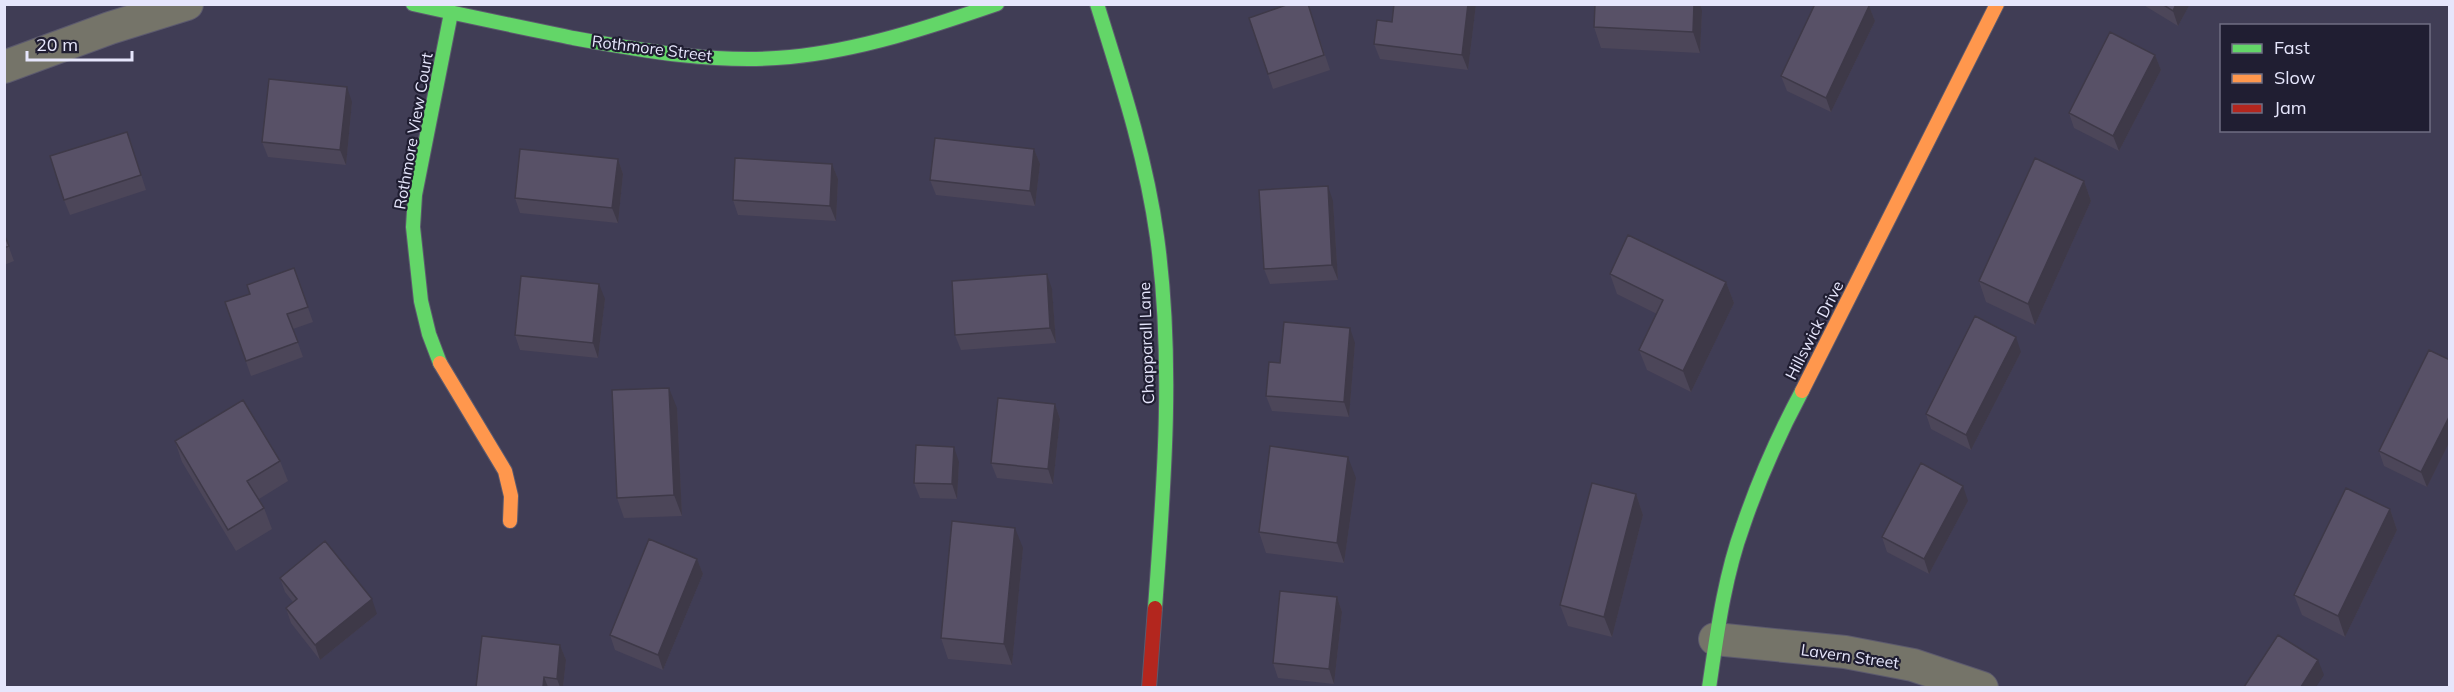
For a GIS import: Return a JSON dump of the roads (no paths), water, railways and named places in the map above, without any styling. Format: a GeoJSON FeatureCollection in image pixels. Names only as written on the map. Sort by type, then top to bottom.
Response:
{"type":"FeatureCollection","features":[{"type":"Feature","properties":{"kind":"street"},"geometry":{"type":"LineString","coordinates":[[4,67],[110,28],[187,4]]}},
{"type":"Feature","properties":{"kind":"street","name":"Rothmore Street"},"geometry":{"type":"LineString","coordinates":[[413,4],[619,46],[706,57],[781,57],[821,53],[913,32],[997,4]]}},
{"type":"Feature","properties":{"kind":"street","name":"Chapparall Lane"},"geometry":{"type":"LineString","coordinates":[[1098,4],[1134,125],[1149,188],[1163,297],[1166,351],[1165,472],[1149,687]]}},
{"type":"Feature","properties":{"kind":"street","name":"Hillswick Drive"},"geometry":{"type":"LineString","coordinates":[[1709,687],[1720,612],[1742,527],[1778,437],[1997,4]]}},
{"type":"Feature","properties":{"kind":"street","name":"Rothmore View Court"},"geometry":{"type":"LineString","coordinates":[[451,13],[415,195],[413,227],[421,301],[429,334],[442,367],[505,471],[511,496],[510,520]]}},
{"type":"Feature","properties":{"kind":"street","name":"Lavern Street"},"geometry":{"type":"LineString","coordinates":[[1715,639],[1845,652],[1914,665],[1982,687]]}}]}
